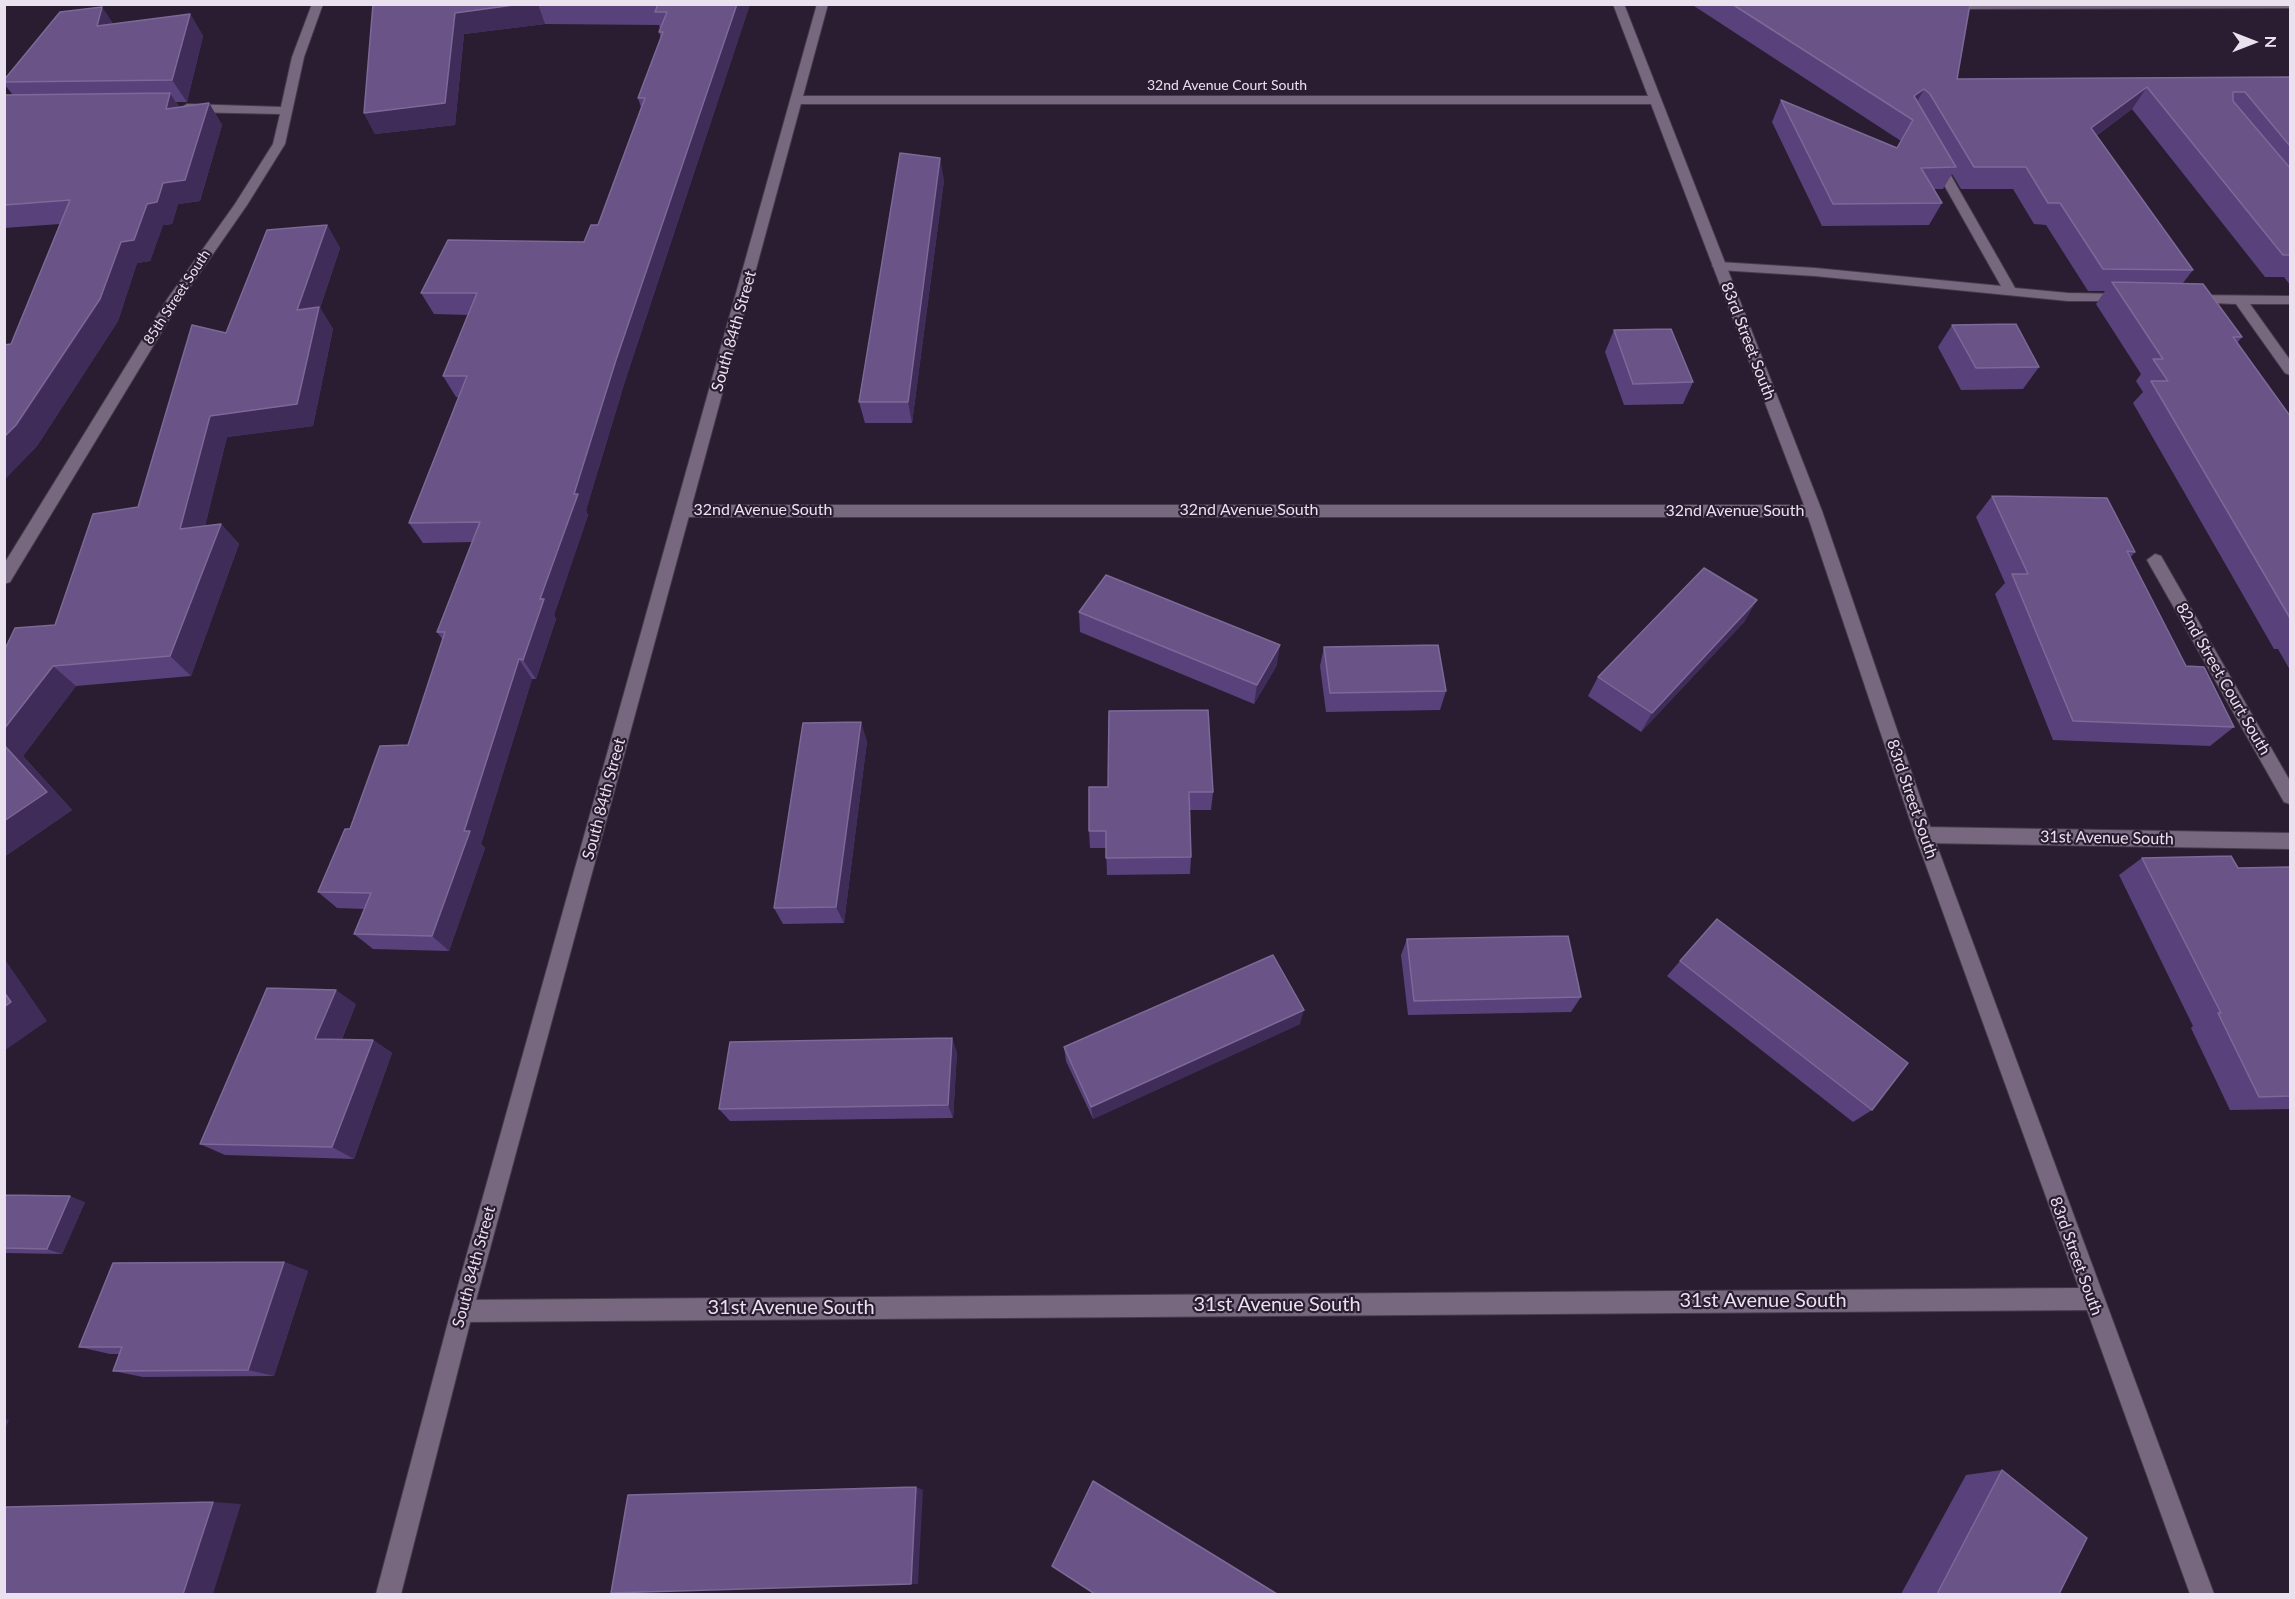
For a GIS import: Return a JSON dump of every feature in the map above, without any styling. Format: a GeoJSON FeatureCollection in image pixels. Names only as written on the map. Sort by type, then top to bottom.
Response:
{"type":"FeatureCollection","features":[{"type":"Feature","properties":{"kind":"street","name":"85th Street South"},"geometry":{"type":"LineString","coordinates":[[4,578],[175,298],[241,205],[279,144],[284,111],[298,57],[318,4]]}},
{"type":"Feature","properties":{"kind":"street","name":"South 84th Street"},"geometry":{"type":"LineString","coordinates":[[388,1594],[462,1311],[823,4]]}},
{"type":"Feature","properties":{"kind":"street","name":"83rd Street South"},"geometry":{"type":"LineString","coordinates":[[1618,4],[1814,511],[1924,835],[2092,1299],[2202,1594]]}},
{"type":"Feature","properties":{"kind":"street"},"geometry":{"type":"LineString","coordinates":[[1938,6],[2290,5]]}},
{"type":"Feature","properties":{"kind":"street","name":"32nd Avenue Court South"},"geometry":{"type":"LineString","coordinates":[[798,100],[1655,100]]}},
{"type":"Feature","properties":{"kind":"street"},"geometry":{"type":"LineString","coordinates":[[170,108],[284,111]]}},
{"type":"Feature","properties":{"kind":"street"},"geometry":{"type":"LineString","coordinates":[[1929,148],[2011,292]]}},
{"type":"Feature","properties":{"kind":"street"},"geometry":{"type":"LineString","coordinates":[[1719,266],[1815,272],[2068,297],[2137,298]]}},
{"type":"Feature","properties":{"kind":"street"},"geometry":{"type":"LineString","coordinates":[[2171,299],[2290,300]]}},
{"type":"Feature","properties":{"kind":"street"},"geometry":{"type":"LineString","coordinates":[[2240,300],[2290,370]]}},
{"type":"Feature","properties":{"kind":"street","name":"32nd Avenue South"},"geometry":{"type":"LineString","coordinates":[[684,511],[1814,511]]}},
{"type":"Feature","properties":{"kind":"street","name":"82nd Street Court South"},"geometry":{"type":"LineString","coordinates":[[2155,560],[2290,797]]}},
{"type":"Feature","properties":{"kind":"street","name":"31st Avenue South"},"geometry":{"type":"LineString","coordinates":[[1924,835],[2290,841]]}},
{"type":"Feature","properties":{"kind":"street","name":"31st Avenue South"},"geometry":{"type":"LineString","coordinates":[[462,1311],[2092,1299]]}},
{"type":"Feature","properties":{"kind":"building"},"geometry":{"type":"Polygon","coordinates":[[[373,4],[521,4],[455,13],[445,103],[364,113],[373,4]]]}},
{"type":"Feature","properties":{"kind":"building"},"geometry":{"type":"Polygon","coordinates":[[[658,4],[737,4],[616,360],[574,494],[578,494],[540,599],[544,599],[523,660],[519,659],[464,831],[470,831],[432,936],[354,934],[371,893],[318,892],[345,829],[350,829],[380,746],[408,745],[445,632],[437,632],[480,522],[409,523],[467,376],[443,376],[477,293],[421,293],[448,240],[584,242],[591,225],[598,225],[645,98],[638,98],[663,32],[659,32],[667,12],[655,12],[658,4]]]}},
{"type":"Feature","properties":{"kind":"building"},"geometry":{"type":"Polygon","coordinates":[[[1732,4],[1970,4],[1957,79],[2290,77],[2290,146],[2245,92],[2233,92],[2233,101],[2290,168],[2290,255],[2283,255],[2147,87],[2091,128],[2193,270],[2103,269],[2060,203],[2048,203],[2026,167],[1974,167],[1930,94],[1924,89],[1914,96],[1956,167],[1921,168],[1942,203],[1833,204],[1781,100],[1897,148],[1913,120],[1732,4]]]}},
{"type":"Feature","properties":{"kind":"building"},"geometry":{"type":"Polygon","coordinates":[[[102,7],[97,26],[190,14],[172,80],[4,82],[60,12],[102,7]]]}},
{"type":"Feature","properties":{"kind":"building"},"geometry":{"type":"Polygon","coordinates":[[[170,93],[166,109],[209,103],[185,180],[163,183],[157,202],[147,204],[134,240],[121,242],[100,299],[16,425],[4,437],[4,345],[11,344],[70,200],[4,205],[4,95],[170,93]]]}},
{"type":"Feature","properties":{"kind":"building"},"geometry":{"type":"Polygon","coordinates":[[[900,153],[940,158],[908,402],[859,402],[900,153]]]}},
{"type":"Feature","properties":{"kind":"building"},"geometry":{"type":"Polygon","coordinates":[[[327,225],[297,310],[319,307],[297,404],[210,416],[180,529],[221,524],[170,656],[53,666],[4,729],[4,651],[15,628],[55,625],[93,514],[138,507],[192,325],[226,333],[267,230],[327,225]]]}},
{"type":"Feature","properties":{"kind":"building"},"geometry":{"type":"Polygon","coordinates":[[[2112,282],[2203,284],[2242,337],[2233,337],[2290,416],[2290,618],[2151,381],[2168,381],[2153,359],[2163,359],[2112,282]]]}},
{"type":"Feature","properties":{"kind":"building"},"geometry":{"type":"Polygon","coordinates":[[[2016,324],[2039,367],[1976,368],[1952,325],[2016,324]]]}},
{"type":"Feature","properties":{"kind":"building"},"geometry":{"type":"Polygon","coordinates":[[[1671,329],[1693,382],[1633,384],[1614,330],[1671,329]]]}},
{"type":"Feature","properties":{"kind":"building"},"geometry":{"type":"Polygon","coordinates":[[[1992,496],[2107,498],[2135,552],[2127,551],[2186,666],[2204,667],[2234,727],[2073,721],[2012,574],[2028,574],[1992,496]]]}},
{"type":"Feature","properties":{"kind":"building"},"geometry":{"type":"Polygon","coordinates":[[[1704,568],[1757,600],[1652,713],[1598,677],[1704,568]]]}},
{"type":"Feature","properties":{"kind":"building"},"geometry":{"type":"Polygon","coordinates":[[[1106,575],[1280,645],[1257,685],[1079,612],[1106,575]]]}},
{"type":"Feature","properties":{"kind":"building"},"geometry":{"type":"Polygon","coordinates":[[[1438,645],[1446,691],[1330,693],[1324,647],[1438,645]]]}},
{"type":"Feature","properties":{"kind":"building"},"geometry":{"type":"Polygon","coordinates":[[[1208,710],[1213,792],[1189,792],[1191,857],[1106,858],[1106,831],[1089,831],[1089,787],[1108,787],[1109,711],[1208,710]]]}},
{"type":"Feature","properties":{"kind":"building"},"geometry":{"type":"Polygon","coordinates":[[[861,722],[836,907],[774,908],[803,723],[861,722]]]}},
{"type":"Feature","properties":{"kind":"building"},"geometry":{"type":"Polygon","coordinates":[[[4,745],[47,792],[4,821],[4,745]]]}},
{"type":"Feature","properties":{"kind":"building"},"geometry":{"type":"Polygon","coordinates":[[[2231,856],[2238,868],[2290,867],[2290,1096],[2259,1097],[2218,1013],[2221,1013],[2142,858],[2231,856]]]}},
{"type":"Feature","properties":{"kind":"building"},"geometry":{"type":"Polygon","coordinates":[[[1717,919],[1908,1063],[1872,1110],[1680,961],[1717,919]]]}},
{"type":"Feature","properties":{"kind":"building"},"geometry":{"type":"Polygon","coordinates":[[[1568,936],[1581,997],[1414,1001],[1407,939],[1568,936]]]}},
{"type":"Feature","properties":{"kind":"building"},"geometry":{"type":"Polygon","coordinates":[[[1273,955],[1304,1010],[1091,1107],[1064,1047],[1273,955]]]}},
{"type":"Feature","properties":{"kind":"building"},"geometry":{"type":"Polygon","coordinates":[[[267,988],[336,990],[315,1039],[373,1040],[332,1147],[200,1144],[267,988]]]}},
{"type":"Feature","properties":{"kind":"building"},"geometry":{"type":"Polygon","coordinates":[[[4,992],[11,1002],[4,1007],[4,992]]]}},
{"type":"Feature","properties":{"kind":"building"},"geometry":{"type":"Polygon","coordinates":[[[952,1038],[948,1105],[719,1109],[730,1042],[952,1038]]]}},
{"type":"Feature","properties":{"kind":"building"},"geometry":{"type":"Polygon","coordinates":[[[6,1195],[70,1196],[47,1249],[4,1248],[4,1199],[6,1195]]]}},
{"type":"Feature","properties":{"kind":"building"},"geometry":{"type":"Polygon","coordinates":[[[284,1262],[248,1370],[113,1371],[122,1347],[79,1347],[113,1263],[284,1262]]]}},
{"type":"Feature","properties":{"kind":"building"},"geometry":{"type":"Polygon","coordinates":[[[2002,1470],[2087,1538],[2059,1594],[1937,1594],[2002,1470]]]}},
{"type":"Feature","properties":{"kind":"building"},"geometry":{"type":"Polygon","coordinates":[[[1093,1481],[1277,1594],[1095,1594],[1052,1566],[1093,1481]]]}},
{"type":"Feature","properties":{"kind":"building"},"geometry":{"type":"Polygon","coordinates":[[[916,1487],[911,1584],[611,1593],[628,1495],[916,1487]]]}},
{"type":"Feature","properties":{"kind":"building"},"geometry":{"type":"Polygon","coordinates":[[[213,1502],[183,1594],[4,1594],[4,1512],[6,1507],[213,1502]]]}}]}
